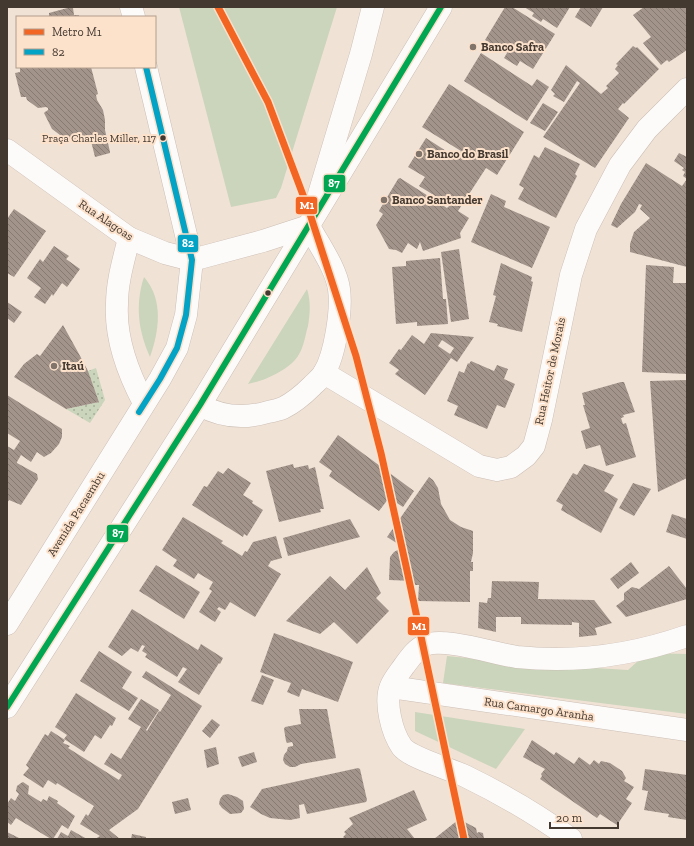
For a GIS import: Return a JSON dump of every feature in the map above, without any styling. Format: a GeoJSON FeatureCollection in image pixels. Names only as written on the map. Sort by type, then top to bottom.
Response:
{"type":"FeatureCollection","features":[{"type":"Feature","properties":{"kind":"street"},"geometry":{"type":"LineString","coordinates":[[200,405],[212,412],[243,417],[258,415],[282,408],[305,393],[324,373],[333,353],[340,300],[339,288],[328,260],[309,226],[361,54],[373,7]]}},
{"type":"Feature","properties":{"kind":"street"},"geometry":{"type":"LineString","coordinates":[[7,707],[200,405],[441,7]]}},
{"type":"Feature","properties":{"kind":"street","name":"Avenida Pacaembu"},"geometry":{"type":"LineString","coordinates":[[7,624],[160,379],[177,348],[186,315],[192,260],[146,68]]}},
{"type":"Feature","properties":{"kind":"street","name":"Rua Heitor de Morais"},"geometry":{"type":"LineString","coordinates":[[324,373],[479,466],[497,470],[511,467],[526,456],[534,446],[541,420],[571,275],[586,229],[620,165],[647,129],[687,89]]}},
{"type":"Feature","properties":{"kind":"street","name":"Rua Alagoas"},"geometry":{"type":"LineString","coordinates":[[7,150],[129,238],[165,253],[192,260],[263,241],[309,226]]}},
{"type":"Feature","properties":{"kind":"street"},"geometry":{"type":"LineString","coordinates":[[129,238],[119,281],[117,320],[127,366],[133,382],[144,403]]}},
{"type":"Feature","properties":{"kind":"street"},"geometry":{"type":"LineString","coordinates":[[571,839],[547,821],[464,776],[402,748],[393,728],[388,709],[391,687],[411,656],[425,645],[439,642],[517,657],[569,659],[607,656],[664,644],[687,636]]}},
{"type":"Feature","properties":{"kind":"street","name":"Rua Camargo Aranha"},"geometry":{"type":"LineString","coordinates":[[391,687],[687,730]]}},
{"type":"Feature","properties":{"kind":"green space"},"geometry":{"type":"Polygon","coordinates":[[[179,7],[337,7],[281,188],[276,198],[231,207],[179,7]]]}},
{"type":"Feature","properties":{"kind":"green space"},"geometry":{"type":"Polygon","coordinates":[[[144,277],[155,296],[158,316],[156,337],[150,357],[140,327],[139,317],[139,297],[144,277]]]}},
{"type":"Feature","properties":{"kind":"green space"},"geometry":{"type":"Polygon","coordinates":[[[307,289],[310,312],[308,326],[300,353],[289,366],[276,374],[248,384],[307,289]]]}},
{"type":"Feature","properties":{"kind":"green space"},"geometry":{"type":"Polygon","coordinates":[[[96,368],[105,400],[90,423],[66,409],[99,402],[88,371],[96,368]]]}},
{"type":"Feature","properties":{"kind":"green space"},"geometry":{"type":"Polygon","coordinates":[[[647,653],[687,654],[687,714],[443,683],[447,656],[517,663],[628,670],[647,653]]]}},
{"type":"Feature","properties":{"kind":"green space"},"geometry":{"type":"Polygon","coordinates":[[[415,712],[525,729],[496,769],[415,731],[415,712]]]}},
{"type":"Feature","properties":{"kind":"building"},"geometry":{"type":"Polygon","coordinates":[[[71,7],[73,8],[74,15],[79,16],[49,16],[49,13],[71,7]]]}},
{"type":"Feature","properties":{"kind":"building"},"geometry":{"type":"Polygon","coordinates":[[[505,7],[512,7],[555,34],[533,69],[520,61],[517,66],[504,58],[507,53],[485,40],[505,7]]]}},
{"type":"Feature","properties":{"kind":"building"},"geometry":{"type":"Polygon","coordinates":[[[524,7],[570,7],[557,28],[543,19],[541,22],[532,16],[534,13],[524,7]]]}},
{"type":"Feature","properties":{"kind":"building"},"geometry":{"type":"Polygon","coordinates":[[[581,7],[603,7],[591,27],[575,17],[581,7]]]}},
{"type":"Feature","properties":{"kind":"building"},"geometry":{"type":"Polygon","coordinates":[[[644,7],[687,7],[687,50],[669,62],[667,60],[661,65],[643,43],[651,37],[633,15],[644,7]]]}},
{"type":"Feature","properties":{"kind":"building"},"geometry":{"type":"Polygon","coordinates":[[[633,46],[636,48],[637,47],[659,69],[618,109],[629,118],[595,168],[543,137],[580,83],[577,81],[564,102],[553,96],[555,94],[551,90],[566,65],[601,94],[608,88],[606,86],[619,73],[615,69],[618,65],[616,64],[633,46]]]}},
{"type":"Feature","properties":{"kind":"building"},"geometry":{"type":"Polygon","coordinates":[[[481,53],[532,86],[537,79],[549,87],[527,121],[464,81],[481,53]]]}},
{"type":"Feature","properties":{"kind":"building"},"geometry":{"type":"Polygon","coordinates":[[[20,68],[91,68],[98,94],[96,95],[97,100],[103,110],[105,130],[110,153],[95,157],[91,141],[76,142],[64,138],[52,129],[44,113],[48,110],[48,108],[38,108],[27,100],[26,97],[21,97],[15,73],[20,72],[20,68]]]}},
{"type":"Feature","properties":{"kind":"building"},"geometry":{"type":"Polygon","coordinates":[[[449,84],[524,132],[497,175],[486,168],[458,211],[469,218],[460,233],[461,238],[423,251],[420,242],[417,249],[408,243],[402,253],[389,249],[376,225],[383,214],[379,211],[398,179],[400,178],[447,208],[450,205],[419,186],[425,177],[408,167],[426,138],[457,158],[461,151],[422,127],[449,84]]]}},
{"type":"Feature","properties":{"kind":"building"},"geometry":{"type":"Polygon","coordinates":[[[543,103],[558,112],[545,131],[530,123],[543,103]]]}},
{"type":"Feature","properties":{"kind":"building"},"geometry":{"type":"Polygon","coordinates":[[[545,147],[580,164],[575,174],[577,176],[556,218],[518,199],[524,188],[519,185],[534,155],[539,158],[545,147]]]}},
{"type":"Feature","properties":{"kind":"building"},"geometry":{"type":"Polygon","coordinates":[[[679,153],[687,157],[687,179],[683,176],[685,172],[682,170],[684,168],[674,161],[679,153]]]}},
{"type":"Feature","properties":{"kind":"building"},"geometry":{"type":"Polygon","coordinates":[[[646,163],[682,186],[687,179],[687,267],[630,252],[630,244],[634,232],[650,218],[640,209],[642,205],[639,204],[635,212],[617,228],[611,225],[621,204],[646,163]]]}},
{"type":"Feature","properties":{"kind":"building"},"geometry":{"type":"Polygon","coordinates":[[[491,194],[506,201],[504,207],[550,227],[532,268],[471,242],[491,194]]]}},
{"type":"Feature","properties":{"kind":"building"},"geometry":{"type":"Polygon","coordinates":[[[14,209],[46,231],[14,277],[7,273],[7,219],[14,209]]]}},
{"type":"Feature","properties":{"kind":"building"},"geometry":{"type":"Polygon","coordinates":[[[54,246],[69,256],[66,259],[80,269],[67,287],[62,283],[45,304],[34,297],[41,288],[27,278],[40,259],[43,262],[54,246]]]}},
{"type":"Feature","properties":{"kind":"building"},"geometry":{"type":"Polygon","coordinates":[[[459,249],[469,319],[451,322],[441,252],[459,249]]]}},
{"type":"Feature","properties":{"kind":"building"},"geometry":{"type":"Polygon","coordinates":[[[440,258],[443,299],[446,299],[448,324],[417,326],[417,322],[396,324],[392,267],[406,266],[406,261],[440,258]]]}},
{"type":"Feature","properties":{"kind":"building"},"geometry":{"type":"Polygon","coordinates":[[[501,263],[532,277],[531,281],[533,282],[522,332],[497,326],[498,324],[489,322],[496,296],[493,295],[501,263]]]}},
{"type":"Feature","properties":{"kind":"building"},"geometry":{"type":"Polygon","coordinates":[[[646,265],[674,267],[673,283],[687,283],[687,374],[642,372],[646,265]]]}},
{"type":"Feature","properties":{"kind":"building"},"geometry":{"type":"Polygon","coordinates":[[[7,302],[22,312],[14,323],[7,318],[7,302]]]}},
{"type":"Feature","properties":{"kind":"building","name":"Itaú"},"geometry":{"type":"Polygon","coordinates":[[[63,325],[88,371],[99,402],[66,409],[14,377],[24,364],[37,354],[40,356],[63,325]]]}},
{"type":"Feature","properties":{"kind":"building"},"geometry":{"type":"Polygon","coordinates":[[[431,333],[474,337],[457,362],[451,358],[425,395],[395,374],[399,370],[389,363],[412,335],[424,344],[431,333]],[[442,340],[438,346],[450,354],[454,348],[442,340]]]}},
{"type":"Feature","properties":{"kind":"building"},"geometry":{"type":"Polygon","coordinates":[[[471,361],[494,371],[497,365],[508,369],[504,379],[515,384],[505,408],[497,405],[487,429],[454,415],[458,406],[447,401],[459,371],[464,373],[468,363],[469,364],[471,361]]]}},
{"type":"Feature","properties":{"kind":"building"},"geometry":{"type":"Polygon","coordinates":[[[687,380],[687,478],[658,492],[650,381],[687,380]]]}},
{"type":"Feature","properties":{"kind":"building"},"geometry":{"type":"Polygon","coordinates":[[[624,382],[635,412],[623,415],[624,417],[621,418],[623,424],[626,423],[636,457],[606,466],[600,445],[586,449],[581,431],[590,428],[583,405],[585,405],[582,393],[624,382]]]}},
{"type":"Feature","properties":{"kind":"building"},"geometry":{"type":"Polygon","coordinates":[[[7,395],[62,429],[62,437],[59,444],[51,453],[44,457],[37,452],[31,462],[21,455],[17,462],[37,474],[38,479],[21,505],[9,500],[7,503],[7,446],[14,450],[20,441],[7,433],[7,395]]]}},
{"type":"Feature","properties":{"kind":"building"},"geometry":{"type":"Polygon","coordinates":[[[338,435],[414,491],[403,507],[389,498],[379,511],[329,476],[332,471],[319,462],[338,435]]]}},
{"type":"Feature","properties":{"kind":"building"},"geometry":{"type":"Polygon","coordinates":[[[293,464],[294,468],[308,465],[309,469],[315,467],[324,509],[320,509],[321,512],[279,522],[266,471],[293,464]]]}},
{"type":"Feature","properties":{"kind":"building"},"geometry":{"type":"Polygon","coordinates":[[[584,464],[614,475],[604,491],[618,499],[601,533],[561,510],[563,505],[556,501],[573,473],[577,475],[584,464]]]}},
{"type":"Feature","properties":{"kind":"building"},"geometry":{"type":"Polygon","coordinates":[[[228,468],[251,483],[243,495],[263,510],[247,536],[244,534],[243,537],[192,505],[204,486],[207,487],[218,471],[223,474],[228,468]]]}},
{"type":"Feature","properties":{"kind":"building"},"geometry":{"type":"Polygon","coordinates":[[[429,477],[438,488],[441,504],[450,520],[461,527],[473,531],[473,553],[471,562],[473,562],[473,571],[470,571],[470,602],[418,601],[419,585],[414,585],[414,581],[389,580],[390,557],[394,552],[403,547],[387,537],[429,477]]]}},
{"type":"Feature","properties":{"kind":"building"},"geometry":{"type":"Polygon","coordinates":[[[633,483],[651,489],[634,516],[619,508],[633,483]]]}},
{"type":"Feature","properties":{"kind":"building"},"geometry":{"type":"Polygon","coordinates":[[[672,514],[687,519],[687,539],[666,532],[672,514]]]}},
{"type":"Feature","properties":{"kind":"building"},"geometry":{"type":"Polygon","coordinates":[[[183,517],[223,541],[221,543],[242,556],[245,551],[247,552],[253,542],[276,536],[282,558],[271,561],[268,566],[281,574],[255,617],[230,602],[225,610],[219,607],[217,609],[221,612],[215,622],[199,612],[212,591],[209,589],[213,582],[198,573],[194,579],[173,566],[177,560],[162,550],[183,517]]]}},
{"type":"Feature","properties":{"kind":"building"},"geometry":{"type":"Polygon","coordinates":[[[350,519],[360,537],[288,556],[283,538],[350,519]]]}},
{"type":"Feature","properties":{"kind":"building"},"geometry":{"type":"Polygon","coordinates":[[[631,562],[639,573],[618,589],[610,579],[631,562]]]}},
{"type":"Feature","properties":{"kind":"building"},"geometry":{"type":"Polygon","coordinates":[[[156,565],[200,592],[184,619],[139,591],[156,565]]]}},
{"type":"Feature","properties":{"kind":"building"},"geometry":{"type":"Polygon","coordinates":[[[669,566],[687,589],[687,599],[626,617],[616,606],[624,600],[624,593],[632,587],[639,589],[669,566]]]}},
{"type":"Feature","properties":{"kind":"building"},"geometry":{"type":"Polygon","coordinates":[[[367,567],[381,593],[376,598],[389,611],[357,644],[334,622],[320,634],[286,621],[330,576],[345,590],[367,567]]]}},
{"type":"Feature","properties":{"kind":"building"},"geometry":{"type":"Polygon","coordinates":[[[492,581],[539,582],[538,599],[594,600],[612,623],[595,628],[597,635],[579,637],[579,623],[572,622],[572,625],[521,624],[521,617],[496,617],[496,632],[478,628],[479,602],[487,603],[488,598],[491,598],[492,581]]]}},
{"type":"Feature","properties":{"kind":"building"},"geometry":{"type":"Polygon","coordinates":[[[132,609],[198,650],[201,644],[223,658],[199,695],[178,682],[187,669],[183,667],[177,677],[145,657],[147,654],[142,651],[145,646],[142,645],[138,652],[131,648],[122,656],[108,647],[132,609]]]}},
{"type":"Feature","properties":{"kind":"building"},"geometry":{"type":"Polygon","coordinates":[[[274,633],[353,662],[338,702],[302,689],[299,697],[287,692],[291,683],[260,672],[274,633]]]}},
{"type":"Feature","properties":{"kind":"building"},"geometry":{"type":"Polygon","coordinates":[[[99,651],[132,672],[122,688],[138,698],[129,711],[80,681],[99,651]]]}},
{"type":"Feature","properties":{"kind":"building"},"geometry":{"type":"Polygon","coordinates":[[[146,671],[202,706],[138,809],[109,830],[120,839],[95,839],[100,836],[80,824],[86,814],[88,816],[94,806],[57,783],[56,785],[48,780],[43,788],[23,775],[29,768],[26,765],[45,734],[48,736],[51,731],[65,740],[63,743],[70,746],[68,748],[119,780],[122,775],[104,764],[111,753],[121,759],[141,727],[128,719],[141,699],[159,710],[146,730],[147,731],[171,695],[142,677],[146,671]]]}},
{"type":"Feature","properties":{"kind":"building"},"geometry":{"type":"Polygon","coordinates":[[[262,675],[274,680],[263,705],[251,701],[262,675]]]}},
{"type":"Feature","properties":{"kind":"building"},"geometry":{"type":"Polygon","coordinates":[[[76,693],[116,718],[112,726],[110,725],[101,739],[95,735],[84,752],[64,739],[67,735],[55,727],[76,693]]]}},
{"type":"Feature","properties":{"kind":"building"},"geometry":{"type":"Polygon","coordinates":[[[299,709],[327,709],[336,758],[301,764],[295,767],[290,767],[285,764],[283,760],[284,755],[288,747],[293,746],[293,744],[292,742],[287,743],[284,729],[285,727],[301,724],[299,709]]]}},
{"type":"Feature","properties":{"kind":"building"},"geometry":{"type":"Polygon","coordinates":[[[212,719],[220,725],[210,738],[202,731],[212,719]]]}},
{"type":"Feature","properties":{"kind":"building"},"geometry":{"type":"Polygon","coordinates":[[[532,740],[554,755],[556,752],[574,764],[579,757],[590,765],[594,760],[599,764],[601,761],[610,763],[622,771],[626,778],[624,781],[634,787],[626,799],[632,803],[617,825],[600,814],[597,818],[540,779],[542,776],[541,774],[545,769],[523,757],[532,740]]]}},
{"type":"Feature","properties":{"kind":"building"},"geometry":{"type":"Polygon","coordinates":[[[216,747],[219,764],[207,768],[204,750],[216,747]]]}},
{"type":"Feature","properties":{"kind":"building"},"geometry":{"type":"Polygon","coordinates":[[[254,752],[257,762],[242,767],[238,757],[254,752]]]}},
{"type":"Feature","properties":{"kind":"building"},"geometry":{"type":"Polygon","coordinates":[[[358,768],[360,769],[367,800],[366,802],[307,814],[304,804],[299,805],[300,818],[290,820],[270,818],[250,807],[262,789],[358,768]]]}},
{"type":"Feature","properties":{"kind":"building"},"geometry":{"type":"Polygon","coordinates":[[[645,769],[687,775],[687,820],[668,817],[669,814],[644,810],[648,791],[642,790],[645,769]]]}},
{"type":"Feature","properties":{"kind":"building"},"geometry":{"type":"Polygon","coordinates":[[[23,782],[29,786],[28,794],[41,802],[43,799],[47,801],[49,796],[58,801],[57,803],[75,816],[68,829],[62,825],[53,839],[51,839],[16,818],[11,825],[7,822],[7,804],[11,798],[15,801],[19,794],[16,791],[17,786],[23,782]]]}},
{"type":"Feature","properties":{"kind":"building"},"geometry":{"type":"Polygon","coordinates":[[[414,790],[427,820],[407,829],[415,839],[345,839],[343,837],[346,834],[344,832],[353,824],[349,818],[414,790]]]}},
{"type":"Feature","properties":{"kind":"building"},"geometry":{"type":"Polygon","coordinates":[[[228,794],[243,801],[244,809],[241,813],[230,814],[219,804],[223,795],[228,794]]]}},
{"type":"Feature","properties":{"kind":"building"},"geometry":{"type":"Polygon","coordinates":[[[188,798],[191,810],[175,814],[172,802],[188,798]]]}},
{"type":"Feature","properties":{"kind":"building"},"geometry":{"type":"Polygon","coordinates":[[[458,820],[461,820],[476,828],[477,833],[483,833],[484,839],[434,839],[458,820]]]}},
{"type":"Feature","properties":{"kind":"building"},"geometry":{"type":"Polygon","coordinates":[[[71,830],[87,839],[57,839],[61,832],[68,836],[71,830]]]}},
{"type":"Feature","properties":{"kind":"building"},"geometry":{"type":"Polygon","coordinates":[[[7,832],[21,839],[7,839],[7,832]]]}},
{"type":"Feature","properties":{"kind":"building"},"geometry":{"type":"Polygon","coordinates":[[[132,834],[146,837],[146,839],[131,839],[132,834]]]}},
{"type":"Feature","properties":{"kind":"metro line","name":"M1"},"geometry":{"type":"LineString","coordinates":[[218,7],[268,102],[309,211],[356,356],[381,453],[464,839]]}},
{"type":"Feature","properties":{"kind":"transit line","name":"87"},"geometry":{"type":"LineString","coordinates":[[7,707],[200,405],[441,7]]}},
{"type":"Feature","properties":{"kind":"transit line","name":"82"},"geometry":{"type":"LineString","coordinates":[[139,412],[160,379],[177,348],[186,315],[192,260],[146,68]]}},
{"type":"Feature","properties":{"kind":"place","name":"Banco Safra"},"geometry":{"type":"Point","coordinates":[473,47]}},
{"type":"Feature","properties":{"kind":"place","name":"Praça Charles Miller, 117"},"geometry":{"type":"Point","coordinates":[163,138]}},
{"type":"Feature","properties":{"kind":"place","name":"Banco do Brasil"},"geometry":{"type":"Point","coordinates":[419,154]}},
{"type":"Feature","properties":{"kind":"place","name":"Banco Santander"},"geometry":{"type":"Point","coordinates":[384,200]}},
{"type":"Feature","properties":{"kind":"place","name":"Itaú"},"geometry":{"type":"Point","coordinates":[54,366]}}]}
